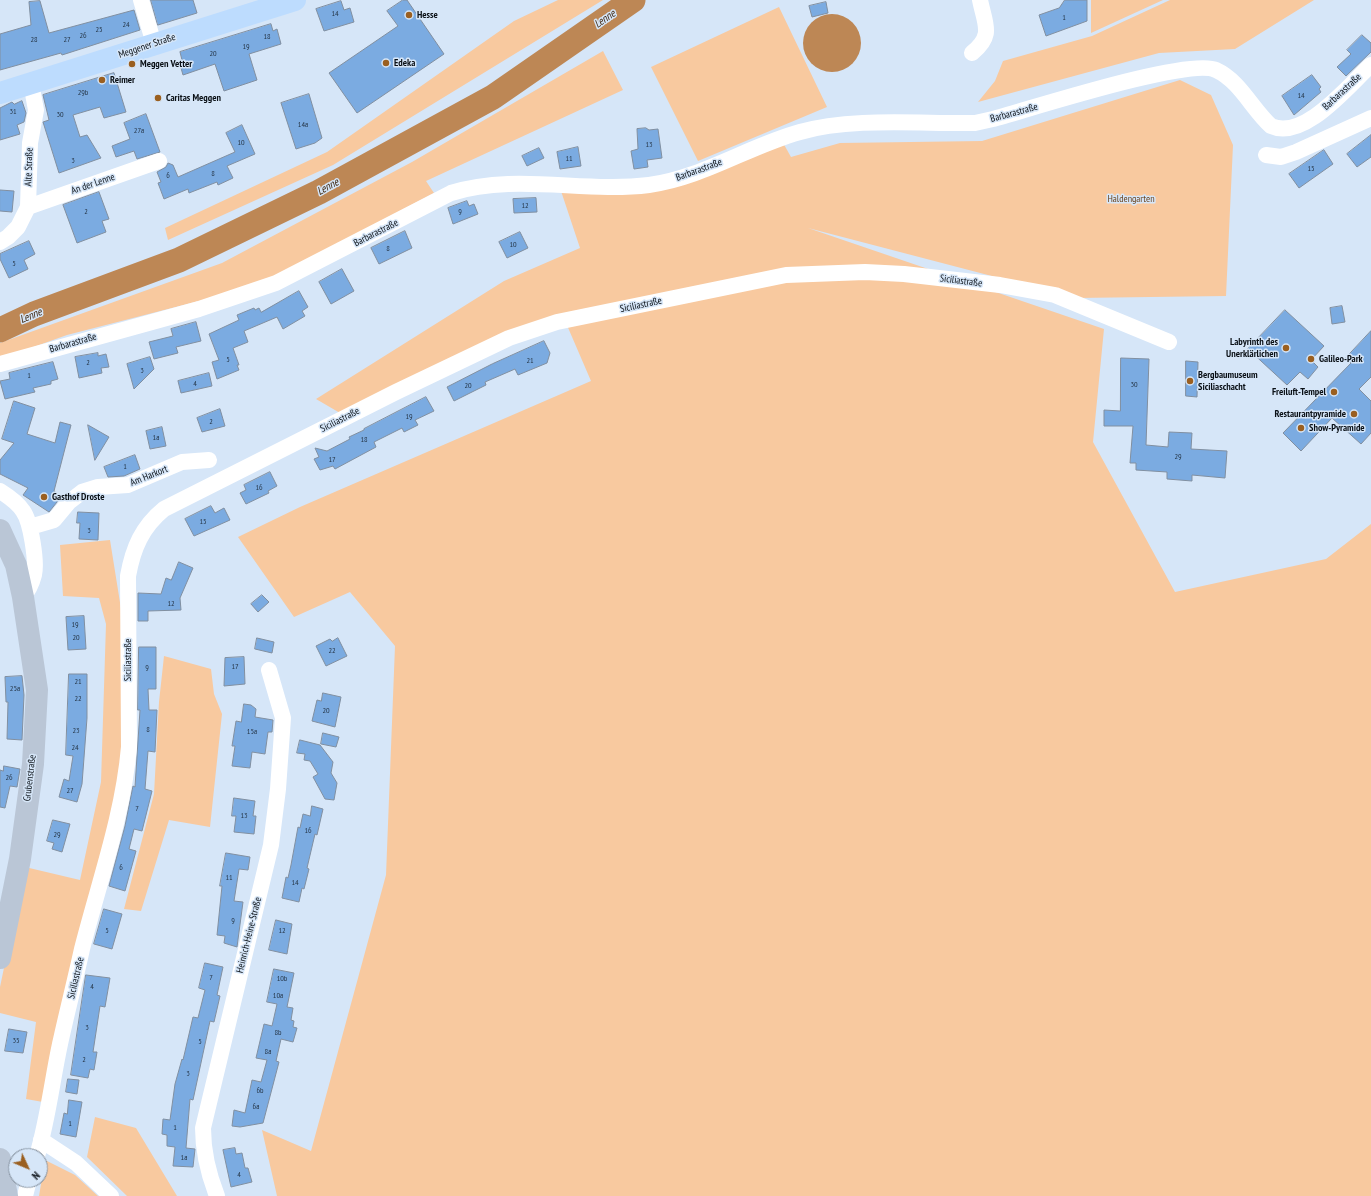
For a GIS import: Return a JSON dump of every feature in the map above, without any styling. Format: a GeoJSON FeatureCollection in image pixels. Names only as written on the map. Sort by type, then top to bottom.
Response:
{"type":"FeatureCollection","features":[{"type":"Feature","properties":{"kind":"main road","name":"Meggener Straße"},"geometry":{"type":"LineString","coordinates":[[0,93],[295,0]]}},
{"type":"Feature","properties":{"kind":"main road","name":"Grubenstraße"},"geometry":{"type":"LineString","coordinates":[[0,530],[16,565],[23,597],[37,690],[33,764],[20,859],[0,958]]}},
{"type":"Feature","properties":{"kind":"main road"},"geometry":{"type":"LineString","coordinates":[[0,1159],[7,1196]]}},
{"type":"Feature","properties":{"kind":"street"},"geometry":{"type":"LineString","coordinates":[[141,0],[154,44]]}},
{"type":"Feature","properties":{"kind":"street"},"geometry":{"type":"LineString","coordinates":[[972,53],[982,44],[987,32],[980,0]]}},
{"type":"Feature","properties":{"kind":"street","name":"Barbarastraße"},"geometry":{"type":"LineString","coordinates":[[0,364],[206,306],[276,283],[451,193],[468,188],[504,184],[598,188],[649,184],[674,180],[782,138],[816,128],[846,125],[975,123],[1155,74],[1203,66],[1216,69],[1228,78],[1271,126],[1279,130],[1287,130],[1303,124],[1320,113],[1371,65]]}},
{"type":"Feature","properties":{"kind":"street","name":"Alte Straße"},"geometry":{"type":"LineString","coordinates":[[0,242],[8,237],[18,227],[28,207],[30,143],[36,110],[31,83]]}},
{"type":"Feature","properties":{"kind":"street"},"geometry":{"type":"LineString","coordinates":[[1266,155],[1281,157],[1296,152],[1371,118]]}},
{"type":"Feature","properties":{"kind":"street","name":"An der Lenne"},"geometry":{"type":"LineString","coordinates":[[28,207],[159,161]]}},
{"type":"Feature","properties":{"kind":"street","name":"Siciliastraße"},"geometry":{"type":"LineString","coordinates":[[39,1148],[62,1036],[88,925],[123,798],[129,747],[128,576],[132,555],[137,541],[146,527],[164,509],[396,392],[524,332],[557,322],[786,275],[865,272],[904,274],[1000,285],[1055,295],[1169,342]]}},
{"type":"Feature","properties":{"kind":"street","name":"Am Harkort"},"geometry":{"type":"LineString","coordinates":[[30,527],[54,520],[69,502],[86,491],[98,487],[128,485],[182,462],[209,460]]}},
{"type":"Feature","properties":{"kind":"street"},"geometry":{"type":"LineString","coordinates":[[0,491],[18,504],[30,527],[34,573],[29,590],[23,597]]}},
{"type":"Feature","properties":{"kind":"street","name":"Heinrich-Heine-Straße"},"geometry":{"type":"LineString","coordinates":[[217,1196],[207,1171],[203,1128],[271,845],[278,789],[283,718],[269,670]]}},
{"type":"Feature","properties":{"kind":"street"},"geometry":{"type":"LineString","coordinates":[[41,1140],[76,1163],[111,1196]]}},
{"type":"Feature","properties":{"kind":"green space"},"geometry":{"type":"Polygon","coordinates":[[[558,0],[603,0],[333,165],[168,240],[165,228],[327,152],[514,21],[558,0]]]}},
{"type":"Feature","properties":{"kind":"green space"},"geometry":{"type":"Polygon","coordinates":[[[1091,0],[1163,0],[1091,33],[1091,0]]]}},
{"type":"Feature","properties":{"kind":"green space"},"geometry":{"type":"Polygon","coordinates":[[[1170,0],[1314,0],[1235,49],[1159,53],[978,102],[995,81],[1003,61],[1092,36],[1170,0]]]}},
{"type":"Feature","properties":{"kind":"green space"},"geometry":{"type":"Polygon","coordinates":[[[779,7],[827,107],[698,161],[651,67],[779,7]]]}},
{"type":"Feature","properties":{"kind":"green space"},"geometry":{"type":"Polygon","coordinates":[[[603,51],[623,90],[426,181],[434,193],[278,275],[203,300],[67,335],[0,359],[0,343],[222,263],[412,162],[603,51]]]}},
{"type":"Feature","properties":{"kind":"green space","name":"Haldengarten"},"geometry":{"type":"Polygon","coordinates":[[[1180,80],[1211,95],[1233,145],[1226,296],[1076,298],[808,228],[1104,329],[1093,442],[1175,592],[1326,559],[1371,524],[1371,1196],[277,1196],[262,1130],[311,1151],[386,875],[395,646],[350,592],[294,617],[238,537],[300,507],[591,381],[563,316],[340,413],[316,399],[504,281],[580,248],[561,191],[649,192],[782,141],[791,157],[840,143],[982,141],[1180,80]]]}},
{"type":"Feature","properties":{"kind":"green space"},"geometry":{"type":"Polygon","coordinates":[[[110,540],[122,615],[121,777],[43,1102],[26,1099],[36,1022],[0,1013],[0,987],[25,867],[80,880],[101,782],[106,624],[99,598],[63,596],[60,545],[110,540]]]}},
{"type":"Feature","properties":{"kind":"green space"},"geometry":{"type":"Polygon","coordinates":[[[164,656],[211,669],[214,694],[222,714],[210,827],[169,820],[141,911],[124,909],[154,794],[159,702],[164,656]]]}},
{"type":"Feature","properties":{"kind":"green space"},"geometry":{"type":"Polygon","coordinates":[[[95,1117],[136,1128],[177,1196],[127,1196],[87,1157],[95,1117]]]}},
{"type":"Feature","properties":{"kind":"green space"},"geometry":{"type":"Polygon","coordinates":[[[48,1162],[75,1175],[98,1196],[39,1196],[40,1188],[48,1188],[48,1162]]]}},
{"type":"Feature","properties":{"kind":"shaded area"},"geometry":{"type":"Polygon","coordinates":[[[826,14],[838,14],[853,22],[861,37],[861,49],[853,64],[838,72],[826,72],[811,64],[803,49],[803,37],[811,22],[826,14]]]}},
{"type":"Feature","properties":{"kind":"building"},"geometry":{"type":"Polygon","coordinates":[[[151,0],[193,0],[197,13],[158,25],[151,0]]]}},
{"type":"Feature","properties":{"kind":"building","name":"Edeka"},"geometry":{"type":"Polygon","coordinates":[[[403,0],[407,0],[444,54],[357,113],[329,73],[398,26],[387,11],[403,0]]]}},
{"type":"Feature","properties":{"kind":"building"},"geometry":{"type":"Polygon","coordinates":[[[1065,0],[1087,0],[1087,21],[1046,36],[1039,15],[1059,8],[1065,0]]]}},
{"type":"Feature","properties":{"kind":"building"},"geometry":{"type":"Polygon","coordinates":[[[40,1],[49,33],[134,10],[140,30],[62,55],[61,53],[0,70],[0,34],[31,25],[29,2],[40,1]]]}},
{"type":"Feature","properties":{"kind":"building"},"geometry":{"type":"Polygon","coordinates":[[[341,1],[344,10],[350,8],[354,22],[324,31],[316,9],[341,1]]]}},
{"type":"Feature","properties":{"kind":"building"},"geometry":{"type":"Polygon","coordinates":[[[826,2],[828,13],[812,17],[809,6],[826,2]]]}},
{"type":"Feature","properties":{"kind":"building"},"geometry":{"type":"Polygon","coordinates":[[[271,24],[273,31],[277,29],[281,44],[249,54],[257,80],[224,91],[215,64],[183,75],[179,61],[182,60],[180,52],[271,24]]]}},
{"type":"Feature","properties":{"kind":"building"},"geometry":{"type":"Polygon","coordinates":[[[1362,35],[1371,43],[1371,52],[1346,76],[1337,67],[1351,54],[1347,50],[1362,35]]]}},
{"type":"Feature","properties":{"kind":"building"},"geometry":{"type":"Polygon","coordinates":[[[114,73],[126,112],[104,118],[100,107],[73,115],[80,137],[87,135],[101,158],[59,173],[43,122],[49,120],[43,95],[114,73]]]}},
{"type":"Feature","properties":{"kind":"building"},"geometry":{"type":"Polygon","coordinates":[[[1312,75],[1321,87],[1319,89],[1321,92],[1294,115],[1282,96],[1312,75]]]}},
{"type":"Feature","properties":{"kind":"building"},"geometry":{"type":"Polygon","coordinates":[[[309,94],[322,138],[315,143],[296,149],[281,103],[309,94]]]}},
{"type":"Feature","properties":{"kind":"building"},"geometry":{"type":"Polygon","coordinates":[[[22,101],[26,113],[24,122],[17,125],[20,134],[0,140],[0,108],[12,102],[14,104],[22,101]]]}},
{"type":"Feature","properties":{"kind":"building"},"geometry":{"type":"Polygon","coordinates":[[[146,114],[160,152],[137,159],[134,151],[116,157],[112,146],[130,139],[124,123],[146,114]]]}},
{"type":"Feature","properties":{"kind":"building"},"geometry":{"type":"Polygon","coordinates":[[[242,125],[255,154],[227,166],[233,178],[218,185],[217,182],[189,193],[188,189],[164,199],[158,183],[161,182],[157,172],[166,167],[168,163],[173,165],[178,177],[235,152],[226,133],[242,125]]]}},
{"type":"Feature","properties":{"kind":"building"},"geometry":{"type":"Polygon","coordinates":[[[646,128],[649,130],[658,129],[662,158],[647,160],[648,167],[634,169],[631,151],[638,149],[637,129],[646,128]]]}},
{"type":"Feature","properties":{"kind":"building"},"geometry":{"type":"Polygon","coordinates":[[[1371,135],[1371,157],[1357,167],[1347,154],[1371,135]]]}},
{"type":"Feature","properties":{"kind":"building"},"geometry":{"type":"Polygon","coordinates":[[[578,147],[581,166],[560,169],[557,152],[578,147]]]}},
{"type":"Feature","properties":{"kind":"building"},"geometry":{"type":"Polygon","coordinates":[[[539,148],[544,158],[527,166],[522,156],[539,148]]]}},
{"type":"Feature","properties":{"kind":"building"},"geometry":{"type":"Polygon","coordinates":[[[1324,150],[1333,164],[1299,188],[1289,174],[1324,150]]]}},
{"type":"Feature","properties":{"kind":"building"},"geometry":{"type":"Polygon","coordinates":[[[0,190],[14,191],[12,212],[0,211],[0,190]]]}},
{"type":"Feature","properties":{"kind":"building"},"geometry":{"type":"Polygon","coordinates":[[[99,192],[109,219],[102,221],[106,232],[77,243],[63,205],[99,192]]]}},
{"type":"Feature","properties":{"kind":"building"},"geometry":{"type":"Polygon","coordinates":[[[536,198],[537,212],[514,213],[513,199],[536,198]]]}},
{"type":"Feature","properties":{"kind":"building"},"geometry":{"type":"Polygon","coordinates":[[[467,201],[469,206],[474,204],[478,214],[453,224],[448,208],[467,201]]]}},
{"type":"Feature","properties":{"kind":"building"},"geometry":{"type":"Polygon","coordinates":[[[405,231],[412,248],[379,264],[371,248],[405,231]]]}},
{"type":"Feature","properties":{"kind":"building"},"geometry":{"type":"Polygon","coordinates":[[[520,232],[528,248],[507,258],[499,242],[520,232]]]}},
{"type":"Feature","properties":{"kind":"building"},"geometry":{"type":"Polygon","coordinates":[[[29,241],[35,254],[24,260],[28,269],[9,278],[0,259],[0,254],[29,241]]]}},
{"type":"Feature","properties":{"kind":"building"},"geometry":{"type":"Polygon","coordinates":[[[342,269],[354,291],[331,304],[319,282],[342,269]]]}},
{"type":"Feature","properties":{"kind":"building"},"geometry":{"type":"Polygon","coordinates":[[[299,291],[308,307],[302,311],[305,316],[283,329],[277,317],[244,331],[248,342],[233,348],[239,365],[237,365],[239,370],[217,379],[212,362],[219,360],[209,334],[239,320],[237,315],[254,308],[255,310],[259,308],[261,312],[299,291]]]}},
{"type":"Feature","properties":{"kind":"building"},"geometry":{"type":"Polygon","coordinates":[[[1342,306],[1345,322],[1332,324],[1330,308],[1342,306]]]}},
{"type":"Feature","properties":{"kind":"building","name":"Labyrinth des Unerklärlichen"},"geometry":{"type":"Polygon","coordinates":[[[1285,310],[1324,346],[1311,360],[1318,367],[1308,379],[1300,372],[1287,385],[1248,349],[1285,310]]]}},
{"type":"Feature","properties":{"kind":"building"},"geometry":{"type":"Polygon","coordinates":[[[196,322],[201,341],[176,347],[178,353],[154,359],[149,342],[173,336],[171,329],[196,322]]]}},
{"type":"Feature","properties":{"kind":"building"},"geometry":{"type":"Polygon","coordinates":[[[1371,331],[1371,377],[1359,389],[1371,401],[1371,433],[1361,444],[1332,418],[1301,451],[1283,433],[1351,363],[1346,358],[1371,331]]]}},
{"type":"Feature","properties":{"kind":"building"},"geometry":{"type":"Polygon","coordinates":[[[544,341],[550,353],[547,363],[518,375],[515,369],[485,382],[486,385],[454,401],[447,387],[492,364],[544,341]]]}},
{"type":"Feature","properties":{"kind":"building"},"geometry":{"type":"Polygon","coordinates":[[[98,353],[98,356],[106,354],[109,367],[101,368],[102,373],[79,378],[75,357],[98,353]]]}},
{"type":"Feature","properties":{"kind":"building"},"geometry":{"type":"Polygon","coordinates":[[[150,357],[154,369],[134,389],[127,364],[150,357]]]}},
{"type":"Feature","properties":{"kind":"building"},"geometry":{"type":"Polygon","coordinates":[[[1121,358],[1149,359],[1146,445],[1168,447],[1169,432],[1192,433],[1191,449],[1227,451],[1225,478],[1192,475],[1192,481],[1167,479],[1167,472],[1136,470],[1136,463],[1130,463],[1133,426],[1104,426],[1104,410],[1120,411],[1121,358]]]}},
{"type":"Feature","properties":{"kind":"building"},"geometry":{"type":"Polygon","coordinates":[[[1186,361],[1198,362],[1197,397],[1186,396],[1186,361]]]}},
{"type":"Feature","properties":{"kind":"building"},"geometry":{"type":"Polygon","coordinates":[[[53,362],[58,379],[51,381],[51,384],[33,388],[35,392],[5,399],[0,381],[10,379],[9,373],[53,362]]]}},
{"type":"Feature","properties":{"kind":"building"},"geometry":{"type":"Polygon","coordinates":[[[209,373],[212,386],[181,393],[178,381],[209,373]]]}},
{"type":"Feature","properties":{"kind":"building"},"geometry":{"type":"Polygon","coordinates":[[[426,397],[434,411],[415,420],[418,425],[404,432],[402,428],[374,442],[376,447],[335,469],[333,466],[320,470],[314,459],[319,457],[315,448],[327,451],[350,439],[349,437],[426,397]]]}},
{"type":"Feature","properties":{"kind":"building"},"geometry":{"type":"Polygon","coordinates":[[[14,401],[35,408],[27,434],[55,443],[60,422],[71,425],[54,491],[61,497],[49,512],[23,495],[28,488],[0,474],[0,460],[14,443],[2,439],[14,401]]]}},
{"type":"Feature","properties":{"kind":"building"},"geometry":{"type":"Polygon","coordinates":[[[220,409],[225,426],[202,432],[197,418],[220,409]]]}},
{"type":"Feature","properties":{"kind":"building"},"geometry":{"type":"Polygon","coordinates":[[[88,425],[109,437],[95,460],[88,425]]]}},
{"type":"Feature","properties":{"kind":"building"},"geometry":{"type":"Polygon","coordinates":[[[162,427],[166,446],[150,449],[146,431],[162,427]]]}},
{"type":"Feature","properties":{"kind":"building"},"geometry":{"type":"Polygon","coordinates":[[[135,455],[140,469],[124,476],[108,477],[104,467],[135,455]]]}},
{"type":"Feature","properties":{"kind":"building"},"geometry":{"type":"Polygon","coordinates":[[[270,472],[277,486],[268,491],[269,493],[246,504],[240,493],[246,490],[244,485],[270,472]]]}},
{"type":"Feature","properties":{"kind":"building"},"geometry":{"type":"Polygon","coordinates":[[[211,506],[215,513],[224,508],[230,520],[194,536],[185,519],[211,506]]]}},
{"type":"Feature","properties":{"kind":"building"},"geometry":{"type":"Polygon","coordinates":[[[78,512],[99,513],[98,540],[79,539],[80,523],[77,523],[78,512]]]}},
{"type":"Feature","properties":{"kind":"building"},"geometry":{"type":"Polygon","coordinates":[[[179,562],[193,568],[180,598],[181,610],[148,611],[148,621],[138,621],[138,593],[161,594],[166,578],[171,580],[179,562]]]}},
{"type":"Feature","properties":{"kind":"building"},"geometry":{"type":"Polygon","coordinates":[[[262,595],[269,602],[258,612],[251,604],[262,595]]]}},
{"type":"Feature","properties":{"kind":"building"},"geometry":{"type":"Polygon","coordinates":[[[84,616],[86,649],[68,650],[66,617],[84,616]]]}},
{"type":"Feature","properties":{"kind":"building"},"geometry":{"type":"Polygon","coordinates":[[[257,638],[274,642],[272,653],[255,649],[257,638]]]}},
{"type":"Feature","properties":{"kind":"building"},"geometry":{"type":"Polygon","coordinates":[[[338,638],[347,656],[326,666],[316,646],[330,639],[332,641],[338,638]]]}},
{"type":"Feature","properties":{"kind":"building"},"geometry":{"type":"Polygon","coordinates":[[[139,647],[156,647],[156,689],[148,689],[149,710],[157,710],[155,752],[148,751],[145,789],[152,791],[142,831],[134,829],[129,849],[136,851],[125,891],[109,886],[125,826],[133,786],[135,787],[140,710],[138,710],[139,647]]]}},
{"type":"Feature","properties":{"kind":"building"},"geometry":{"type":"Polygon","coordinates":[[[244,657],[245,684],[224,686],[225,658],[244,657]]]}},
{"type":"Feature","properties":{"kind":"building"},"geometry":{"type":"Polygon","coordinates":[[[69,674],[87,674],[87,718],[82,784],[77,802],[59,797],[64,779],[69,781],[73,756],[66,755],[69,674]]]}},
{"type":"Feature","properties":{"kind":"building"},"geometry":{"type":"Polygon","coordinates":[[[22,676],[24,695],[22,740],[7,739],[8,702],[6,702],[5,677],[22,676]]]}},
{"type":"Feature","properties":{"kind":"building"},"geometry":{"type":"Polygon","coordinates":[[[323,693],[341,697],[335,727],[312,721],[317,700],[321,701],[323,693]]]}},
{"type":"Feature","properties":{"kind":"building"},"geometry":{"type":"Polygon","coordinates":[[[244,704],[251,705],[256,709],[255,717],[273,720],[272,732],[268,732],[265,754],[252,752],[250,768],[232,766],[235,746],[232,746],[236,721],[241,722],[244,704]]]}},
{"type":"Feature","properties":{"kind":"building"},"geometry":{"type":"Polygon","coordinates":[[[323,733],[339,737],[336,747],[321,744],[323,733]]]}},
{"type":"Feature","properties":{"kind":"building"},"geometry":{"type":"Polygon","coordinates":[[[300,740],[320,745],[333,762],[331,773],[337,783],[334,800],[325,799],[313,777],[318,774],[310,761],[304,760],[305,754],[297,753],[300,740]]]}},
{"type":"Feature","properties":{"kind":"building"},"geometry":{"type":"Polygon","coordinates":[[[4,766],[20,769],[17,787],[10,786],[5,808],[0,807],[0,770],[3,771],[4,766]]]}},
{"type":"Feature","properties":{"kind":"building"},"geometry":{"type":"Polygon","coordinates":[[[234,798],[255,801],[253,816],[256,816],[254,834],[234,832],[236,816],[232,816],[234,798]]]}},
{"type":"Feature","properties":{"kind":"building"},"geometry":{"type":"Polygon","coordinates":[[[312,806],[323,809],[317,835],[315,834],[304,889],[302,888],[299,902],[282,898],[286,877],[288,878],[291,865],[298,827],[300,828],[303,814],[310,816],[312,806]]]}},
{"type":"Feature","properties":{"kind":"building"},"geometry":{"type":"Polygon","coordinates":[[[53,820],[70,824],[62,852],[52,849],[54,843],[47,841],[53,820]]]}},
{"type":"Feature","properties":{"kind":"building"},"geometry":{"type":"Polygon","coordinates":[[[226,853],[250,857],[248,870],[239,869],[234,901],[243,902],[237,947],[224,943],[225,936],[217,935],[222,886],[220,886],[226,853]]]}},
{"type":"Feature","properties":{"kind":"building"},"geometry":{"type":"Polygon","coordinates":[[[104,909],[122,914],[112,949],[94,944],[104,909]]]}},
{"type":"Feature","properties":{"kind":"building"},"geometry":{"type":"Polygon","coordinates":[[[276,920],[292,924],[287,954],[269,950],[276,920]]]}},
{"type":"Feature","properties":{"kind":"building"},"geometry":{"type":"Polygon","coordinates":[[[205,963],[223,967],[217,995],[220,996],[214,1022],[210,1021],[193,1100],[190,1099],[186,1148],[195,1149],[193,1167],[173,1166],[175,1147],[167,1146],[167,1135],[162,1134],[163,1119],[170,1120],[175,1084],[182,1059],[183,1060],[193,1017],[198,1018],[205,990],[199,988],[205,963]]]}},
{"type":"Feature","properties":{"kind":"building"},"geometry":{"type":"Polygon","coordinates":[[[274,969],[294,973],[287,1007],[293,1008],[291,1020],[294,1021],[293,1027],[297,1028],[293,1042],[281,1039],[276,1061],[279,1062],[263,1123],[240,1127],[232,1126],[234,1110],[245,1113],[252,1080],[261,1082],[267,1060],[256,1058],[264,1024],[272,1026],[277,1004],[267,1002],[274,969]]]}},
{"type":"Feature","properties":{"kind":"building"},"geometry":{"type":"Polygon","coordinates":[[[86,975],[110,978],[105,1007],[100,1006],[93,1052],[97,1052],[94,1070],[90,1069],[88,1078],[71,1075],[86,975]]]}},
{"type":"Feature","properties":{"kind":"building"},"geometry":{"type":"Polygon","coordinates":[[[9,1029],[27,1032],[23,1053],[5,1051],[9,1029]]]}},
{"type":"Feature","properties":{"kind":"building"},"geometry":{"type":"Polygon","coordinates":[[[68,1079],[79,1080],[77,1094],[66,1092],[68,1079]]]}},
{"type":"Feature","properties":{"kind":"building"},"geometry":{"type":"Polygon","coordinates":[[[69,1100],[82,1102],[76,1137],[60,1134],[64,1113],[67,1114],[69,1100]]]}},
{"type":"Feature","properties":{"kind":"building"},"geometry":{"type":"Polygon","coordinates":[[[235,1148],[236,1154],[242,1153],[245,1168],[248,1168],[252,1182],[231,1187],[223,1150],[235,1148]]]}},
{"type":"Feature","properties":{"kind":"waterway","name":"Lenne"},"geometry":{"type":"LineString","coordinates":[[0,330],[34,314],[179,260],[319,192],[493,97],[633,0]]}},
{"type":"Feature","properties":{"kind":"place","name":"Hesse"},"geometry":{"type":"Point","coordinates":[409,15]}},
{"type":"Feature","properties":{"kind":"place","name":"Edeka"},"geometry":{"type":"Point","coordinates":[386,63]}},
{"type":"Feature","properties":{"kind":"place","name":"Meggen Vetter"},"geometry":{"type":"Point","coordinates":[132,64]}},
{"type":"Feature","properties":{"kind":"place","name":"Reimer"},"geometry":{"type":"Point","coordinates":[102,80]}},
{"type":"Feature","properties":{"kind":"place","name":"Caritas Meggen"},"geometry":{"type":"Point","coordinates":[158,98]}},
{"type":"Feature","properties":{"kind":"place","name":"Labyrinth des Unerklärlichen"},"geometry":{"type":"Point","coordinates":[1286,348]}},
{"type":"Feature","properties":{"kind":"place","name":"Galileo-Park"},"geometry":{"type":"Point","coordinates":[1311,359]}},
{"type":"Feature","properties":{"kind":"place","name":"Bergbaumuseum Siciliaschacht"},"geometry":{"type":"Point","coordinates":[1190,381]}},
{"type":"Feature","properties":{"kind":"place","name":"Freiluft-Tempel"},"geometry":{"type":"Point","coordinates":[1334,392]}},
{"type":"Feature","properties":{"kind":"place","name":"Restaurantpyramide"},"geometry":{"type":"Point","coordinates":[1354,414]}},
{"type":"Feature","properties":{"kind":"place","name":"Show-Pyramide"},"geometry":{"type":"Point","coordinates":[1301,428]}},
{"type":"Feature","properties":{"kind":"place","name":"Gasthof Droste"},"geometry":{"type":"Point","coordinates":[44,497]}}]}
